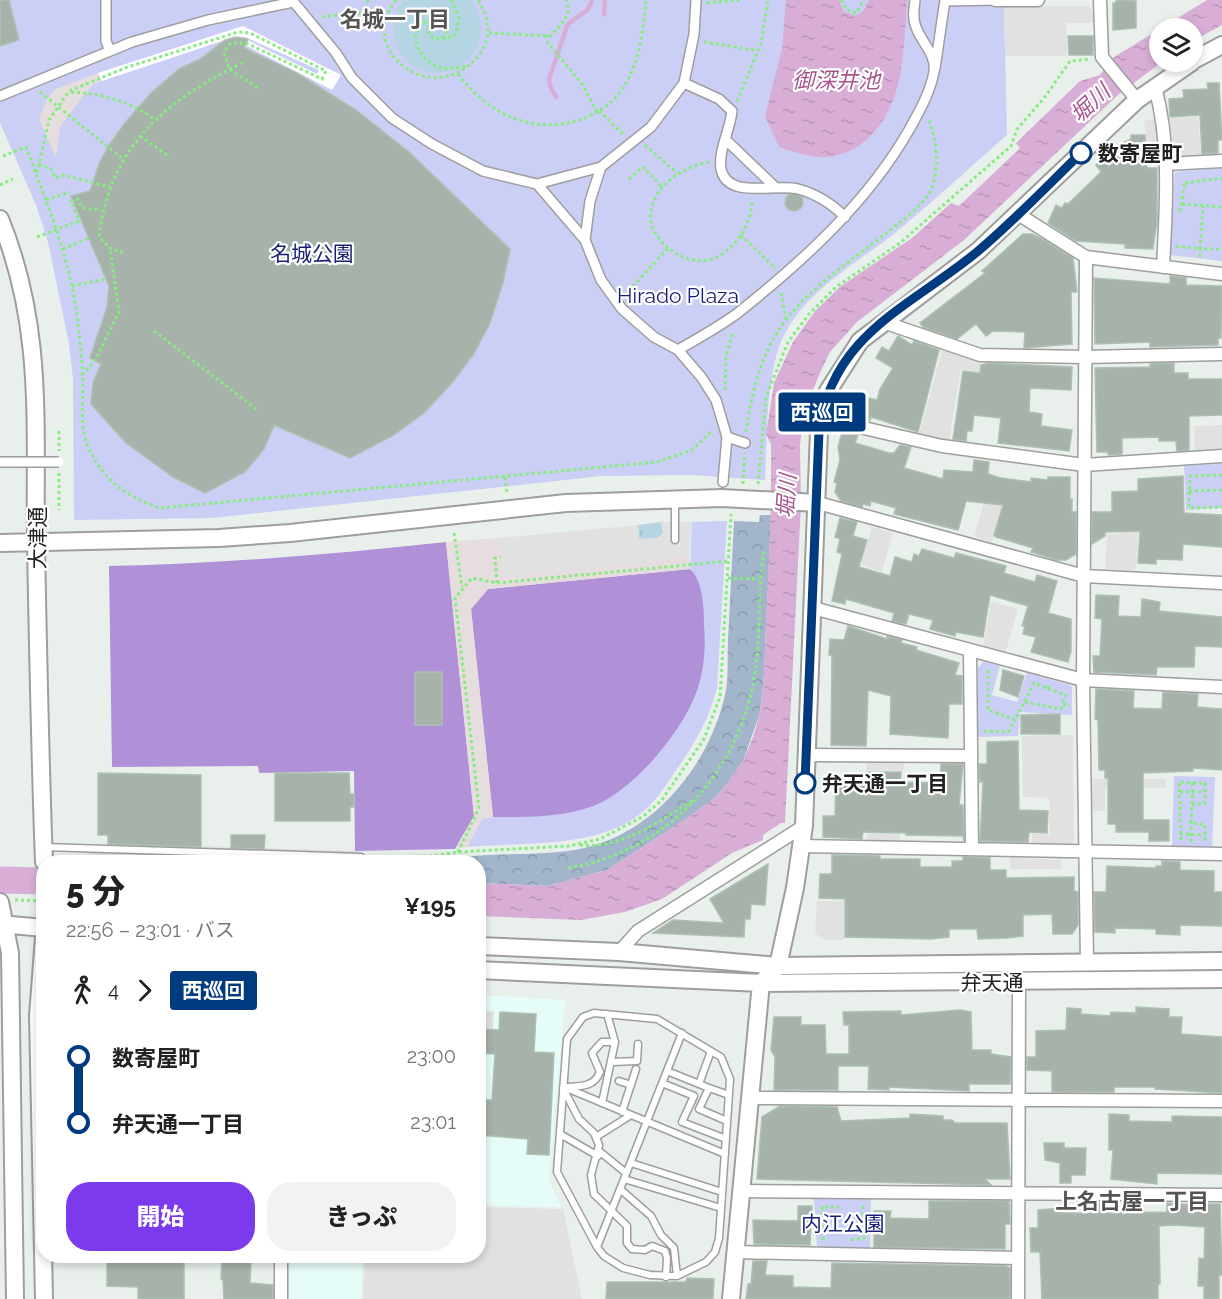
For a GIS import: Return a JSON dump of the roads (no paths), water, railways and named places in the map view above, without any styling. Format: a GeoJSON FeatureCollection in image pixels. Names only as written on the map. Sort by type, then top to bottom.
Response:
{"type":"FeatureCollection","features":[{"type":"Feature","properties":{"kind":"street"},"geometry":{"type":"LineString","coordinates":[[106,0],[106,41],[110,51]]}},
{"type":"Feature","properties":{"kind":"street"},"geometry":{"type":"LineString","coordinates":[[915,0],[913,16],[916,28],[931,56],[935,70]]}},
{"type":"Feature","properties":{"kind":"street"},"geometry":{"type":"LineString","coordinates":[[678,350],[739,312],[845,217],[863,198],[890,160],[923,105],[935,70],[945,0],[1038,0]]}},
{"type":"Feature","properties":{"kind":"street"},"geometry":{"type":"LineString","coordinates":[[1100,0],[1104,60],[1133,95]]}},
{"type":"Feature","properties":{"kind":"street"},"geometry":{"type":"LineString","coordinates":[[0,96],[132,42],[208,20],[292,1],[336,53],[352,78],[392,118],[432,144],[483,171],[537,184],[601,167],[651,127],[684,84],[693,40],[696,1]]}},
{"type":"Feature","properties":{"kind":"street"},"geometry":{"type":"LineString","coordinates":[[1203,56],[1222,45]]}},
{"type":"Feature","properties":{"kind":"street"},"geometry":{"type":"LineString","coordinates":[[731,1299],[761,983],[778,966],[795,888],[804,826],[813,608],[811,502],[820,418],[828,391],[838,371],[860,341],[978,251],[1018,214],[1133,95],[1155,87],[1177,72]]}},
{"type":"Feature","properties":{"kind":"street"},"geometry":{"type":"LineString","coordinates":[[684,84],[720,99],[732,111],[720,160],[721,171],[732,185],[742,189],[774,186],[798,189],[830,202],[845,217]]}},
{"type":"Feature","properties":{"kind":"street"},"geometry":{"type":"LineString","coordinates":[[1155,87],[1160,103],[1166,164],[1163,267]]}},
{"type":"Feature","properties":{"kind":"street"},"geometry":{"type":"LineString","coordinates":[[726,140],[774,186]]}},
{"type":"Feature","properties":{"kind":"street"},"geometry":{"type":"LineString","coordinates":[[1166,164],[1222,161]]}},
{"type":"Feature","properties":{"kind":"street"},"geometry":{"type":"LineString","coordinates":[[585,240],[590,201],[601,167]]}},
{"type":"Feature","properties":{"kind":"street"},"geometry":{"type":"LineString","coordinates":[[537,184],[585,240],[601,280],[618,303],[654,337],[678,350],[702,378],[716,400],[727,437],[723,482]]}},
{"type":"Feature","properties":{"kind":"street"},"geometry":{"type":"LineString","coordinates":[[1018,214],[1086,257],[1222,274]]}},
{"type":"Feature","properties":{"kind":"street","name":"大津通"},"geometry":{"type":"LineString","coordinates":[[0,219],[13,250],[33,344],[38,424],[36,543],[44,855]]}},
{"type":"Feature","properties":{"kind":"street"},"geometry":{"type":"LineString","coordinates":[[1086,257],[1083,710],[1087,963]]}},
{"type":"Feature","properties":{"kind":"street"},"geometry":{"type":"LineString","coordinates":[[883,322],[980,355],[1085,357],[1222,354]]}},
{"type":"Feature","properties":{"kind":"street"},"geometry":{"type":"LineString","coordinates":[[820,418],[942,446],[1084,465],[1222,456]]}},
{"type":"Feature","properties":{"kind":"street"},"geometry":{"type":"LineString","coordinates":[[727,437],[745,443]]}},
{"type":"Feature","properties":{"kind":"street"},"geometry":{"type":"LineString","coordinates":[[0,462],[59,462]]}},
{"type":"Feature","properties":{"kind":"street"},"geometry":{"type":"LineString","coordinates":[[0,543],[290,533],[562,503],[732,498],[759,495],[811,502],[1084,576],[1222,583]]}},
{"type":"Feature","properties":{"kind":"street"},"geometry":{"type":"LineString","coordinates":[[813,608],[1083,680],[1222,687]]}},
{"type":"Feature","properties":{"kind":"street"},"geometry":{"type":"LineString","coordinates":[[970,650],[972,849]]}},
{"type":"Feature","properties":{"kind":"street"},"geometry":{"type":"LineString","coordinates":[[807,755],[971,756]]}},
{"type":"Feature","properties":{"kind":"street"},"geometry":{"type":"LineString","coordinates":[[619,952],[638,931],[804,826]]}},
{"type":"Feature","properties":{"kind":"street"},"geometry":{"type":"LineString","coordinates":[[801,846],[1222,854]]}},
{"type":"Feature","properties":{"kind":"street"},"geometry":{"type":"LineString","coordinates":[[5,901],[1,924],[5,953],[5,1115],[15,1299]]}},
{"type":"Feature","properties":{"kind":"street"},"geometry":{"type":"LineString","coordinates":[[1,924],[36,927]]}},
{"type":"Feature","properties":{"kind":"street","name":"弁天通"},"geometry":{"type":"LineString","coordinates":[[486,946],[619,952],[778,966],[1222,961]]}},
{"type":"Feature","properties":{"kind":"street"},"geometry":{"type":"LineString","coordinates":[[5,953],[36,947]]}},
{"type":"Feature","properties":{"kind":"street","name":"弁天通"},"geometry":{"type":"LineString","coordinates":[[486,970],[761,983],[1222,979]]}},
{"type":"Feature","properties":{"kind":"street"},"geometry":{"type":"LineString","coordinates":[[1018,1299],[1019,982]]}},
{"type":"Feature","properties":{"kind":"street"},"geometry":{"type":"LineString","coordinates":[[750,1098],[1222,1101]]}},
{"type":"Feature","properties":{"kind":"street"},"geometry":{"type":"LineString","coordinates":[[740,1191],[1222,1195]]}},
{"type":"Feature","properties":{"kind":"street"},"geometry":{"type":"LineString","coordinates":[[734,1252],[1017,1258]]}},
{"type":"Feature","properties":{"kind":"street"},"geometry":{"type":"LineString","coordinates":[[43,1263],[44,1299]]}},
{"type":"Feature","properties":{"kind":"street"},"geometry":{"type":"LineString","coordinates":[[281,1263],[281,1299]]}},
{"type":"Feature","properties":{"kind":"lane"},"geometry":{"type":"LineString","coordinates":[[675,499],[675,540]]}},
{"type":"Feature","properties":{"kind":"lane"},"geometry":{"type":"LineString","coordinates":[[594,1013],[657,1019],[682,1033],[721,1057],[730,1079],[729,1095],[721,1208],[715,1252],[698,1268],[677,1276],[666,1276],[623,1268],[604,1256],[557,1172],[569,1034],[583,1017],[594,1013]]}},
{"type":"Feature","properties":{"kind":"lane"},"geometry":{"type":"LineString","coordinates":[[602,1103],[615,1042],[607,1014]]}},
{"type":"Feature","properties":{"kind":"lane"},"geometry":{"type":"LineString","coordinates":[[597,1247],[682,1033]]}},
{"type":"Feature","properties":{"kind":"lane"},"geometry":{"type":"LineString","coordinates":[[563,1087],[587,1086],[594,1082],[600,1072],[592,1053],[602,1042],[615,1042]]}},
{"type":"Feature","properties":{"kind":"lane"},"geometry":{"type":"LineString","coordinates":[[612,1062],[637,1061],[638,1044]]}},
{"type":"Feature","properties":{"kind":"lane"},"geometry":{"type":"LineString","coordinates":[[699,1084],[711,1051]]}},
{"type":"Feature","properties":{"kind":"lane"},"geometry":{"type":"LineString","coordinates":[[622,1112],[636,1069]]}},
{"type":"Feature","properties":{"kind":"lane"},"geometry":{"type":"LineString","coordinates":[[667,1071],[729,1095]]}},
{"type":"Feature","properties":{"kind":"lane"},"geometry":{"type":"LineString","coordinates":[[619,1081],[631,1085]]}},
{"type":"Feature","properties":{"kind":"lane"},"geometry":{"type":"LineString","coordinates":[[662,1083],[694,1096],[682,1122],[726,1139]]}},
{"type":"Feature","properties":{"kind":"lane"},"geometry":{"type":"LineString","coordinates":[[563,1087],[725,1154]]}},
{"type":"Feature","properties":{"kind":"lane"},"geometry":{"type":"LineString","coordinates":[[563,1087],[579,1119],[596,1137],[598,1153],[592,1166],[591,1184],[594,1194],[627,1226],[627,1243],[632,1249],[645,1250],[652,1246],[664,1251],[667,1258],[666,1276]]}},
{"type":"Feature","properties":{"kind":"lane"},"geometry":{"type":"LineString","coordinates":[[709,1088],[699,1109],[727,1121]]}},
{"type":"Feature","properties":{"kind":"lane"},"geometry":{"type":"LineString","coordinates":[[596,1137],[631,1115]]}},
{"type":"Feature","properties":{"kind":"lane"},"geometry":{"type":"LineString","coordinates":[[560,1134],[598,1153],[625,1176],[721,1208]]}},
{"type":"Feature","properties":{"kind":"lane"},"geometry":{"type":"LineString","coordinates":[[631,1163],[722,1192]]}},
{"type":"Feature","properties":{"kind":"lane"},"geometry":{"type":"LineString","coordinates":[[620,1189],[651,1216],[661,1235],[674,1248],[677,1276]]}},
{"type":"Feature","properties":{"kind":"water","name":"御深井池"},"geometry":{"type":"Polygon","coordinates":[[[786,0],[839,0],[844,12],[856,16],[864,10],[869,0],[907,0],[903,57],[895,94],[878,127],[865,141],[846,153],[817,157],[779,147],[765,116],[782,49],[786,0]]]}},
{"type":"Feature","properties":{"kind":"water"},"geometry":{"type":"Polygon","coordinates":[[[1207,0],[1222,0],[1222,25],[1203,35],[1203,18],[1177,18],[1207,0]]]}},
{"type":"Feature","properties":{"kind":"water"},"geometry":{"type":"Polygon","coordinates":[[[1149,36],[1149,72],[1119,94],[964,240],[857,322],[830,352],[820,373],[804,412],[800,445],[801,504],[785,823],[781,823],[763,835],[763,840],[732,853],[662,899],[625,912],[581,920],[486,916],[486,883],[548,886],[607,870],[689,817],[716,797],[730,780],[743,761],[760,713],[764,674],[771,503],[771,444],[766,434],[774,383],[793,342],[815,311],[841,286],[912,238],[951,203],[959,206],[1020,148],[1016,143],[1080,81],[1100,75],[1114,57],[1149,36]]]}},
{"type":"Feature","properties":{"kind":"waterway"},"geometry":{"type":"LineString","coordinates":[[556,97],[549,79],[567,26],[588,9],[592,0]]}},
{"type":"Feature","properties":{"kind":"waterway"},"geometry":{"type":"LineString","coordinates":[[604,14],[605,0]]}},
{"type":"Feature","properties":{"kind":"waterway","name":"堀川"},"geometry":{"type":"LineString","coordinates":[[0,880],[36,881]]}},
{"type":"Feature","properties":{"kind":"place","name":"数寄屋町"},"geometry":{"type":"Point","coordinates":[1081,153]}},
{"type":"Feature","properties":{"kind":"place","name":"弁天通一丁目"},"geometry":{"type":"Point","coordinates":[805,783]}},
{"type":"Feature","properties":{"kind":"district","name":"名城一丁目"},"geometry":{"type":"Point","coordinates":[395,19]}},
{"type":"Feature","properties":{"kind":"district","name":"上名古屋一丁目"},"geometry":{"type":"Point","coordinates":[1132,1201]}},
{"type":"Feature","properties":{"kind":"park label","name":"名城公園"},"geometry":{"type":"Point","coordinates":[312,253]}},
{"type":"Feature","properties":{"kind":"park label","name":"Hirado Plaza"},"geometry":{"type":"Point","coordinates":[678,295]}},
{"type":"Feature","properties":{"kind":"park label","name":"内江公園"},"geometry":{"type":"Point","coordinates":[843,1223]}}]}
